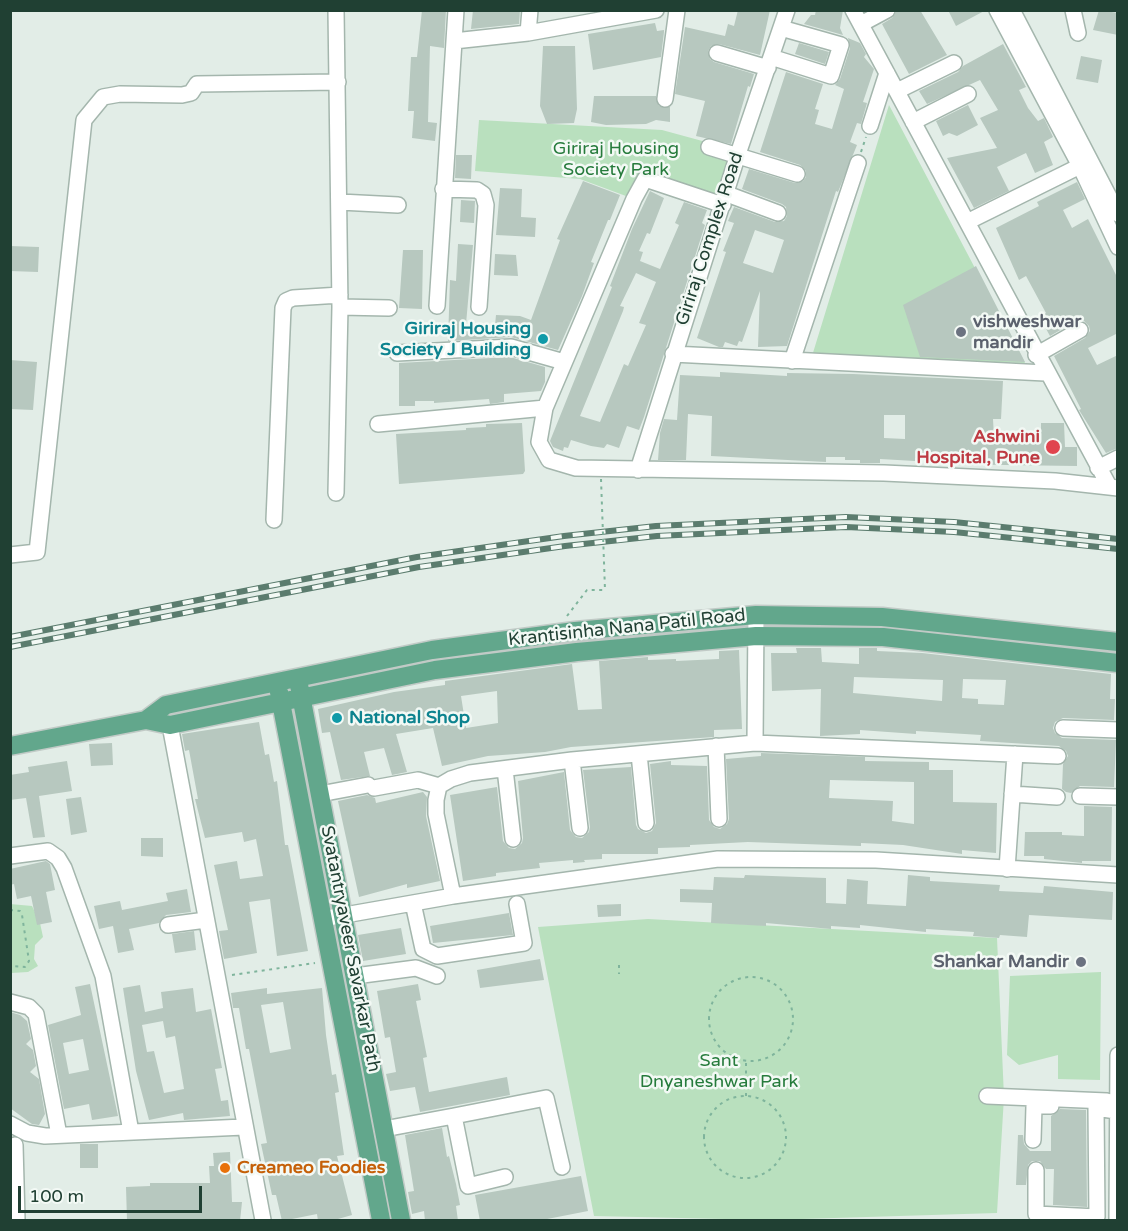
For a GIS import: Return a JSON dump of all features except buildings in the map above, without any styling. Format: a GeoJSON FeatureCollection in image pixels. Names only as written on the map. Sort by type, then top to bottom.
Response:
{"type":"FeatureCollection","features":[{"type":"Feature","properties":{"kind":"main road","name":"Krantisinha Nana Patil Road"},"geometry":{"type":"LineString","coordinates":[[146,720],[165,705],[432,650],[561,633],[756,615],[882,617],[1118,642]]}},
{"type":"Feature","properties":{"kind":"main road","name":"Krantisinha Nana Patil Road"},"geometry":{"type":"LineString","coordinates":[[10,746],[146,720],[170,725],[435,669],[494,661],[756,636],[882,637],[1118,663]]}},
{"type":"Feature","properties":{"kind":"main road","name":"Svatantryaveer Savarkar Path"},"geometry":{"type":"LineString","coordinates":[[297,678],[356,976],[401,1221]]}},
{"type":"Feature","properties":{"kind":"main road","name":"Svatantryaveer Savarkar Path"},"geometry":{"type":"LineString","coordinates":[[277,682],[381,1221]]}},
{"type":"Feature","properties":{"kind":"main road"},"geometry":{"type":"LineString","coordinates":[[362,1125],[383,1125]]}},
{"type":"Feature","properties":{"kind":"street"},"geometry":{"type":"LineString","coordinates":[[336,10],[340,202],[336,493]]}},
{"type":"Feature","properties":{"kind":"street"},"geometry":{"type":"LineString","coordinates":[[437,306],[456,10]]}},
{"type":"Feature","properties":{"kind":"street"},"geometry":{"type":"LineString","coordinates":[[528,33],[530,10]]}},
{"type":"Feature","properties":{"kind":"street"},"geometry":{"type":"LineString","coordinates":[[454,40],[528,33],[656,10]]}},
{"type":"Feature","properties":{"kind":"street"},"geometry":{"type":"LineString","coordinates":[[665,99],[677,10]]}},
{"type":"Feature","properties":{"kind":"street","name":"Giriraj Complex Road"},"geometry":{"type":"LineString","coordinates":[[638,470],[673,354],[787,10]]}},
{"type":"Feature","properties":{"kind":"street"},"geometry":{"type":"LineString","coordinates":[[853,10],[1045,373],[1098,468],[1113,487]]}},
{"type":"Feature","properties":{"kind":"street"},"geometry":{"type":"LineString","coordinates":[[861,24],[886,10]]}},
{"type":"Feature","properties":{"kind":"street"},"geometry":{"type":"LineString","coordinates":[[997,10],[1080,166],[1118,247]]}},
{"type":"Feature","properties":{"kind":"street"},"geometry":{"type":"LineString","coordinates":[[1012,10],[1118,214]]}},
{"type":"Feature","properties":{"kind":"street"},"geometry":{"type":"LineString","coordinates":[[1073,10],[1078,33]]}},
{"type":"Feature","properties":{"kind":"street"},"geometry":{"type":"LineString","coordinates":[[717,53],[831,76],[841,45],[781,28]]}},
{"type":"Feature","properties":{"kind":"street"},"geometry":{"type":"LineString","coordinates":[[897,91],[954,63]]}},
{"type":"Feature","properties":{"kind":"street"},"geometry":{"type":"LineString","coordinates":[[870,126],[887,73]]}},
{"type":"Feature","properties":{"kind":"street"},"geometry":{"type":"LineString","coordinates":[[10,555],[37,552],[84,120],[103,97],[120,94],[182,95],[191,93],[198,84],[338,82]]}},
{"type":"Feature","properties":{"kind":"street"},"geometry":{"type":"LineString","coordinates":[[913,122],[968,94]]}},
{"type":"Feature","properties":{"kind":"street"},"geometry":{"type":"LineString","coordinates":[[709,147],[797,174]]}},
{"type":"Feature","properties":{"kind":"street"},"geometry":{"type":"LineString","coordinates":[[792,361],[858,163]]}},
{"type":"Feature","properties":{"kind":"street"},"geometry":{"type":"LineString","coordinates":[[967,222],[1080,166]]}},
{"type":"Feature","properties":{"kind":"street"},"geometry":{"type":"LineString","coordinates":[[778,213],[645,179],[545,408],[539,442],[549,460],[576,468],[884,473],[1113,487]]}},
{"type":"Feature","properties":{"kind":"street"},"geometry":{"type":"LineString","coordinates":[[443,189],[477,190],[483,194],[486,204],[479,306]]}},
{"type":"Feature","properties":{"kind":"street"},"geometry":{"type":"LineString","coordinates":[[340,202],[398,205]]}},
{"type":"Feature","properties":{"kind":"street"},"geometry":{"type":"LineString","coordinates":[[274,520],[283,308],[286,301],[293,298],[340,301],[389,308]]}},
{"type":"Feature","properties":{"kind":"street"},"geometry":{"type":"LineString","coordinates":[[1036,355],[1080,330]]}},
{"type":"Feature","properties":{"kind":"street"},"geometry":{"type":"LineString","coordinates":[[398,353],[511,347],[564,362]]}},
{"type":"Feature","properties":{"kind":"street"},"geometry":{"type":"LineString","coordinates":[[673,354],[1045,373]]}},
{"type":"Feature","properties":{"kind":"street"},"geometry":{"type":"LineString","coordinates":[[378,424],[545,408]]}},
{"type":"Feature","properties":{"kind":"street"},"geometry":{"type":"LineString","coordinates":[[1098,468],[1118,458]]}},
{"type":"Feature","properties":{"kind":"street"},"geometry":{"type":"LineString","coordinates":[[755,743],[756,615]]}},
{"type":"Feature","properties":{"kind":"street"},"geometry":{"type":"LineString","coordinates":[[170,725],[263,1221]]}},
{"type":"Feature","properties":{"kind":"street"},"geometry":{"type":"LineString","coordinates":[[1064,728],[1118,730]]}},
{"type":"Feature","properties":{"kind":"street"},"geometry":{"type":"LineString","coordinates":[[320,794],[418,780],[439,786],[451,779],[470,773],[572,760],[755,743],[1058,756]]}},
{"type":"Feature","properties":{"kind":"street"},"geometry":{"type":"LineString","coordinates":[[716,746],[719,819]]}},
{"type":"Feature","properties":{"kind":"street"},"geometry":{"type":"LineString","coordinates":[[639,754],[646,823]]}},
{"type":"Feature","properties":{"kind":"street"},"geometry":{"type":"LineString","coordinates":[[1007,869],[1015,754]]}},
{"type":"Feature","properties":{"kind":"street"},"geometry":{"type":"LineString","coordinates":[[572,760],[580,828]]}},
{"type":"Feature","properties":{"kind":"street"},"geometry":{"type":"LineString","coordinates":[[505,769],[513,839]]}},
{"type":"Feature","properties":{"kind":"street"},"geometry":{"type":"LineString","coordinates":[[439,786],[436,814],[453,896]]}},
{"type":"Feature","properties":{"kind":"street"},"geometry":{"type":"LineString","coordinates":[[1012,794],[1057,797]]}},
{"type":"Feature","properties":{"kind":"street"},"geometry":{"type":"LineString","coordinates":[[1080,796],[1118,797]]}},
{"type":"Feature","properties":{"kind":"street"},"geometry":{"type":"LineString","coordinates":[[10,856],[48,851],[58,858],[64,868],[103,976],[130,1132]]}},
{"type":"Feature","properties":{"kind":"street"},"geometry":{"type":"LineString","coordinates":[[322,919],[453,896],[718,859],[876,860],[1118,875]]}},
{"type":"Feature","properties":{"kind":"street"},"geometry":{"type":"LineString","coordinates":[[413,903],[423,949],[437,956],[524,943],[517,904]]}},
{"type":"Feature","properties":{"kind":"street"},"geometry":{"type":"LineString","coordinates":[[168,925],[206,920]]}},
{"type":"Feature","properties":{"kind":"street"},"geometry":{"type":"LineString","coordinates":[[356,976],[416,968],[437,976]]}},
{"type":"Feature","properties":{"kind":"street"},"geometry":{"type":"LineString","coordinates":[[10,1002],[29,1006],[36,1014],[59,1135]]}},
{"type":"Feature","properties":{"kind":"street"},"geometry":{"type":"LineString","coordinates":[[1036,1170],[1036,1214],[1116,1219],[1118,1054]]}},
{"type":"Feature","properties":{"kind":"street"},"geometry":{"type":"LineString","coordinates":[[987,1096],[1116,1107]]}},
{"type":"Feature","properties":{"kind":"street"},"geometry":{"type":"LineString","coordinates":[[383,1125],[454,1116],[546,1098],[562,1167]]}},
{"type":"Feature","properties":{"kind":"street"},"geometry":{"type":"LineString","coordinates":[[1033,1140],[1034,1106],[1116,1107]]}},
{"type":"Feature","properties":{"kind":"street"},"geometry":{"type":"LineString","coordinates":[[1096,1108],[1097,1217]]}},
{"type":"Feature","properties":{"kind":"street"},"geometry":{"type":"LineString","coordinates":[[454,1116],[468,1186],[505,1177]]}},
{"type":"Feature","properties":{"kind":"street"},"geometry":{"type":"LineString","coordinates":[[10,1124],[27,1133],[59,1135],[244,1127]]}},
{"type":"Feature","properties":{"kind":"street"},"geometry":{"type":"LineString","coordinates":[[17,1221],[13,1148],[27,1133]]}},
{"type":"Feature","properties":{"kind":"path"},"geometry":{"type":"LineString","coordinates":[[858,163],[870,126]]}},
{"type":"Feature","properties":{"kind":"path"},"geometry":{"type":"LineString","coordinates":[[561,633],[561,624],[587,590],[605,590],[601,479]]}},
{"type":"Feature","properties":{"kind":"path"},"geometry":{"type":"LineString","coordinates":[[10,910],[20,911],[22,915],[30,961],[25,967],[10,966]]}},
{"type":"Feature","properties":{"kind":"path"},"geometry":{"type":"LineString","coordinates":[[217,977],[330,961]]}},
{"type":"Feature","properties":{"kind":"path"},"geometry":{"type":"LineString","coordinates":[[619,965],[619,974]]}},
{"type":"Feature","properties":{"kind":"path"},"geometry":{"type":"LineString","coordinates":[[755,977],[768,981],[780,989],[789,1000],[793,1014],[792,1028],[787,1041],[778,1052],[766,1059],[746,1060],[727,1054],[717,1045],[710,1033],[708,1019],[717,993],[727,984],[740,978],[755,977]]}},
{"type":"Feature","properties":{"kind":"path"},"geometry":{"type":"LineString","coordinates":[[746,1060],[746,1096]]}},
{"type":"Feature","properties":{"kind":"path"},"geometry":{"type":"LineString","coordinates":[[746,1096],[759,1098],[780,1114],[787,1139],[784,1152],[773,1168],[756,1178],[742,1179],[728,1176],[717,1168],[708,1156],[704,1143],[704,1129],[709,1115],[719,1105],[732,1098],[746,1096]]}},
{"type":"Feature","properties":{"kind":"green space"},"geometry":{"type":"Polygon","coordinates":[[[889,105],[1025,363],[812,356],[889,105]]]}},
{"type":"Feature","properties":{"kind":"green space","name":"Giriraj Housing Society Park"},"geometry":{"type":"Polygon","coordinates":[[[479,120],[662,130],[739,151],[723,205],[645,179],[634,199],[580,179],[475,171],[479,120]]]}},
{"type":"Feature","properties":{"kind":"green space"},"geometry":{"type":"Polygon","coordinates":[[[10,904],[32,906],[40,923],[43,937],[35,945],[34,959],[38,966],[28,972],[11,973],[10,904]]]}},
{"type":"Feature","properties":{"kind":"green space","name":"Sant Dnyaneshwar Park"},"geometry":{"type":"Polygon","coordinates":[[[648,919],[997,938],[1004,1097],[997,1213],[769,1220],[594,1216],[538,927],[648,919]]]}},
{"type":"Feature","properties":{"kind":"green space"},"geometry":{"type":"Polygon","coordinates":[[[1101,972],[1100,1080],[1058,1079],[1058,1055],[1019,1065],[1007,1055],[1010,976],[1101,972]]]}},
{"type":"Feature","properties":{"kind":"railway"},"geometry":{"type":"LineString","coordinates":[[10,637],[417,557],[564,536],[656,526],[846,517],[954,522],[1118,539]]}},
{"type":"Feature","properties":{"kind":"railway"},"geometry":{"type":"LineString","coordinates":[[10,647],[419,567],[565,546],[657,536],[846,527],[954,532],[1118,549]]}},
{"type":"Feature","properties":{"kind":"place","name":"vishweshwar mandir"},"geometry":{"type":"Point","coordinates":[961,332]}},
{"type":"Feature","properties":{"kind":"place","name":"Giriraj Housing Society J Building"},"geometry":{"type":"Point","coordinates":[543,339]}},
{"type":"Feature","properties":{"kind":"place","name":"Ashwini Hospital, Pune"},"geometry":{"type":"Point","coordinates":[1053,447]}},
{"type":"Feature","properties":{"kind":"place","name":"National Shop"},"geometry":{"type":"Point","coordinates":[337,718]}},
{"type":"Feature","properties":{"kind":"place","name":"Shankar Mandir"},"geometry":{"type":"Point","coordinates":[1081,962]}},
{"type":"Feature","properties":{"kind":"place","name":"Creameo Foodies"},"geometry":{"type":"Point","coordinates":[225,1168]}}]}
